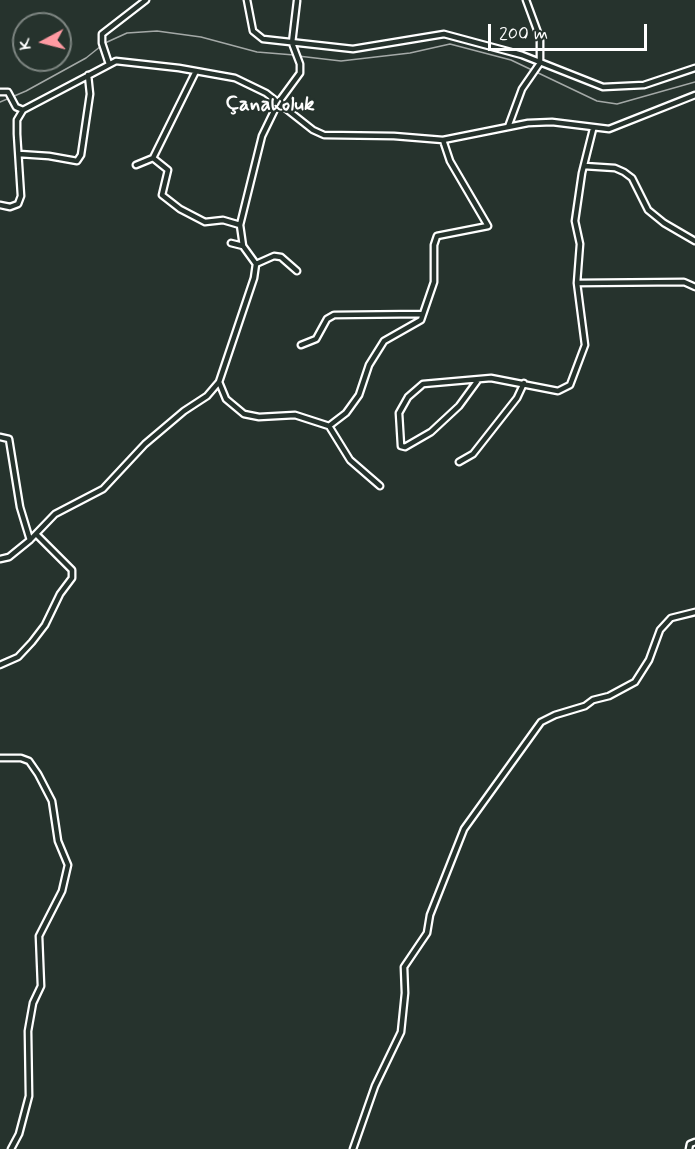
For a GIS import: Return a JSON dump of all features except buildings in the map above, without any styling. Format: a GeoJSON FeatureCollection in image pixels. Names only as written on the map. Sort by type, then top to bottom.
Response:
{"type":"FeatureCollection","features":[{"type":"Feature","properties":{"kind":"street"},"geometry":{"type":"LineString","coordinates":[[109,64],[102,43],[102,34],[146,0]]}},
{"type":"Feature","properties":{"kind":"street"},"geometry":{"type":"LineString","coordinates":[[247,0],[253,31],[263,39],[353,49],[437,33],[472,40],[603,87],[644,85],[695,68]]}},
{"type":"Feature","properties":{"kind":"street"},"geometry":{"type":"LineString","coordinates":[[508,127],[522,88],[540,63],[540,38],[526,0]]}},
{"type":"Feature","properties":{"kind":"street"},"geometry":{"type":"LineString","coordinates":[[256,264],[243,246],[240,225],[262,136],[278,103],[300,73],[292,43],[297,1]]}},
{"type":"Feature","properties":{"kind":"street"},"geometry":{"type":"LineString","coordinates":[[0,205],[10,207],[18,204],[21,196],[17,120],[22,110],[116,61],[196,71],[251,84],[324,135],[394,136],[443,140],[508,127],[552,122],[593,129],[619,128],[695,95]]}},
{"type":"Feature","properties":{"kind":"street"},"geometry":{"type":"LineString","coordinates":[[136,165],[153,158],[196,71]]}},
{"type":"Feature","properties":{"kind":"street"},"geometry":{"type":"LineString","coordinates":[[20,154],[77,161],[81,155],[90,94],[88,75]]}},
{"type":"Feature","properties":{"kind":"street"},"geometry":{"type":"LineString","coordinates":[[0,92],[8,92],[16,107],[22,110]]}},
{"type":"Feature","properties":{"kind":"street"},"geometry":{"type":"LineString","coordinates":[[478,380],[470,394],[431,432],[405,447],[401,446],[399,413],[408,397],[423,384],[491,378],[558,391],[570,385],[585,345],[576,283],[580,244],[575,221],[576,206],[593,129]]}},
{"type":"Feature","properties":{"kind":"street"},"geometry":{"type":"LineString","coordinates":[[329,426],[346,413],[359,395],[369,365],[384,341],[421,320],[434,282],[434,245],[437,236],[488,226],[450,161],[443,140]]}},
{"type":"Feature","properties":{"kind":"street"},"geometry":{"type":"LineString","coordinates":[[153,158],[168,170],[162,195],[180,209],[205,222],[223,220],[240,225]]}},
{"type":"Feature","properties":{"kind":"street"},"geometry":{"type":"LineString","coordinates":[[584,166],[615,168],[624,172],[632,178],[648,210],[664,223],[695,240]]}},
{"type":"Feature","properties":{"kind":"street"},"geometry":{"type":"LineString","coordinates":[[231,243],[243,246]]}},
{"type":"Feature","properties":{"kind":"street"},"geometry":{"type":"LineString","coordinates":[[256,264],[274,256],[281,257],[297,271]]}},
{"type":"Feature","properties":{"kind":"street"},"geometry":{"type":"LineString","coordinates":[[0,559],[9,557],[30,540],[55,514],[103,489],[157,433],[207,396],[219,382],[237,336],[256,264]]}},
{"type":"Feature","properties":{"kind":"street"},"geometry":{"type":"LineString","coordinates":[[576,283],[684,282],[695,287]]}},
{"type":"Feature","properties":{"kind":"street"},"geometry":{"type":"LineString","coordinates":[[301,345],[316,339],[324,329],[327,319],[334,315],[423,314]]}},
{"type":"Feature","properties":{"kind":"street"},"geometry":{"type":"LineString","coordinates":[[219,382],[226,399],[244,414],[260,417],[295,415],[329,426],[350,460],[380,486]]}},
{"type":"Feature","properties":{"kind":"street"},"geometry":{"type":"LineString","coordinates":[[459,462],[473,454],[517,398],[524,383]]}},
{"type":"Feature","properties":{"kind":"street"},"geometry":{"type":"LineString","coordinates":[[0,437],[9,439],[20,507],[30,540]]}},
{"type":"Feature","properties":{"kind":"street"},"geometry":{"type":"LineString","coordinates":[[0,666],[18,657],[32,642],[45,625],[60,594],[72,578],[72,570],[36,534]]}},
{"type":"Feature","properties":{"kind":"street"},"geometry":{"type":"LineString","coordinates":[[353,1149],[375,1086],[401,1032],[405,993],[404,967],[427,933],[430,915],[464,829],[541,722],[555,714],[585,706],[593,700],[609,696],[635,682],[649,660],[660,630],[671,618],[695,612]]}},
{"type":"Feature","properties":{"kind":"street"},"geometry":{"type":"LineString","coordinates":[[0,758],[21,758],[29,761],[38,774],[52,801],[58,841],[68,866],[62,891],[39,936],[41,986],[33,1003],[28,1032],[29,1096],[20,1134],[11,1149]]}},
{"type":"Feature","properties":{"kind":"street"},"geometry":{"type":"LineString","coordinates":[[689,1149],[690,1144],[695,1142]]}},
{"type":"Feature","properties":{"kind":"waterway"},"geometry":{"type":"LineString","coordinates":[[105,43],[127,33],[157,31],[201,37],[257,52],[294,55]]}},
{"type":"Feature","properties":{"kind":"waterway"},"geometry":{"type":"LineString","coordinates":[[298,56],[341,61],[410,53],[450,44],[511,60],[597,101],[617,104],[695,82]]}},
{"type":"Feature","properties":{"kind":"waterway"},"geometry":{"type":"LineString","coordinates":[[0,102],[26,91],[86,58],[101,46]]}},
{"type":"Feature","properties":{"kind":"district","name":"Çanakoluk"},"geometry":{"type":"Point","coordinates":[270,106]}}]}
